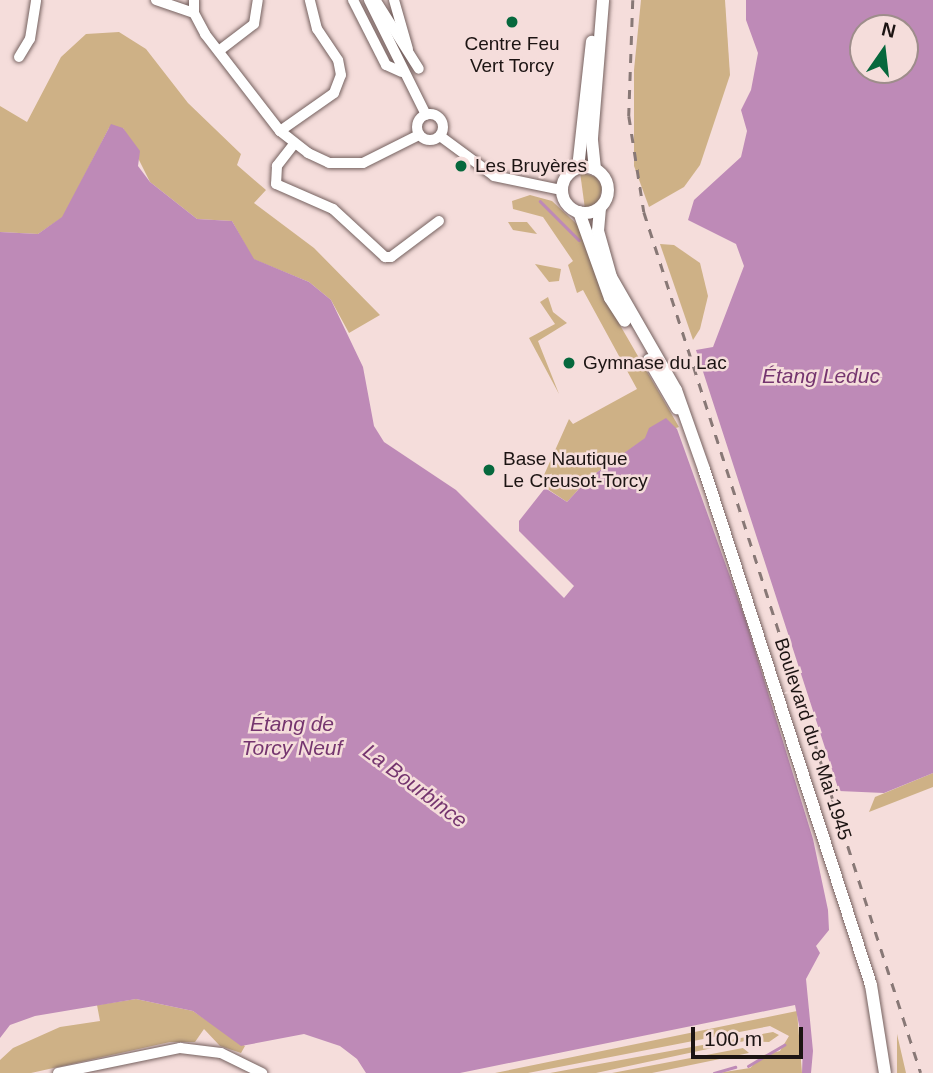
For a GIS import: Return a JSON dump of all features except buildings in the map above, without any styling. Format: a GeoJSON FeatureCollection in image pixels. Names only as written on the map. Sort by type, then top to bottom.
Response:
{"type":"FeatureCollection","features":[{"type":"Feature","properties":{"kind":"main road"},"geometry":{"type":"LineString","coordinates":[[578,168],[598,0]]}},
{"type":"Feature","properties":{"kind":"main road"},"geometry":{"type":"LineString","coordinates":[[595,169],[578,168],[566,176],[561,190],[566,204],[579,212],[600,208],[608,187],[595,169],[592,138],[604,0]]}},
{"type":"Feature","properties":{"kind":"main road","name":"Boulevard du 8 Mai 1945"},"geometry":{"type":"LineString","coordinates":[[600,208],[598,231],[611,277],[676,390],[687,422],[872,985],[886,1073]]}},
{"type":"Feature","properties":{"kind":"main road","name":"Boulevard du 8 Mai 1945"},"geometry":{"type":"LineString","coordinates":[[579,212],[610,298],[687,422]]}},
{"type":"Feature","properties":{"kind":"street"},"geometry":{"type":"LineString","coordinates":[[19,57],[30,39],[36,0]]}},
{"type":"Feature","properties":{"kind":"street"},"geometry":{"type":"LineString","coordinates":[[156,0],[194,13]]}},
{"type":"Feature","properties":{"kind":"street"},"geometry":{"type":"LineString","coordinates":[[194,0],[194,13],[205,34],[293,144],[329,163],[352,164],[376,160],[419,135]]}},
{"type":"Feature","properties":{"kind":"street"},"geometry":{"type":"LineString","coordinates":[[220,50],[254,24],[257,0]]}},
{"type":"Feature","properties":{"kind":"street"},"geometry":{"type":"LineString","coordinates":[[281,131],[334,93],[341,75],[338,60],[317,29],[310,0]]}},
{"type":"Feature","properties":{"kind":"street"},"geometry":{"type":"LineString","coordinates":[[353,0],[386,65],[402,72]]}},
{"type":"Feature","properties":{"kind":"street"},"geometry":{"type":"LineString","coordinates":[[369,0],[402,72],[426,115],[442,121],[440,136]]}},
{"type":"Feature","properties":{"kind":"street"},"geometry":{"type":"LineString","coordinates":[[375,0],[419,69]]}},
{"type":"Feature","properties":{"kind":"street"},"geometry":{"type":"LineString","coordinates":[[394,0],[408,52]]}},
{"type":"Feature","properties":{"kind":"street"},"geometry":{"type":"LineString","coordinates":[[419,135],[417,123],[426,115]]}},
{"type":"Feature","properties":{"kind":"street"},"geometry":{"type":"LineString","coordinates":[[419,135],[428,140],[440,136]]}},
{"type":"Feature","properties":{"kind":"street"},"geometry":{"type":"LineString","coordinates":[[440,136],[494,176],[561,190]]}},
{"type":"Feature","properties":{"kind":"street"},"geometry":{"type":"LineString","coordinates":[[293,144],[277,166],[276,184],[333,209],[385,257],[391,257],[439,221]]}},
{"type":"Feature","properties":{"kind":"street"},"geometry":{"type":"LineString","coordinates":[[58,1073],[180,1048],[220,1053],[262,1073]]}},
{"type":"Feature","properties":{"kind":"shaded area"},"geometry":{"type":"Polygon","coordinates":[[[641,0],[725,0],[730,75],[700,165],[684,187],[649,207],[634,166],[634,70],[641,0]]]}},
{"type":"Feature","properties":{"kind":"shaded area"},"geometry":{"type":"Polygon","coordinates":[[[119,32],[146,49],[188,103],[241,154],[237,165],[266,190],[254,203],[314,248],[380,315],[349,333],[331,300],[309,282],[253,259],[232,221],[197,219],[150,182],[123,128],[109,128],[63,217],[38,234],[0,232],[0,106],[27,122],[61,57],[86,34],[119,32]]]}},
{"type":"Feature","properties":{"kind":"shaded area"},"geometry":{"type":"Polygon","coordinates":[[[580,172],[596,177],[602,186],[599,202],[585,209],[580,172]]]}},
{"type":"Feature","properties":{"kind":"shaded area"},"geometry":{"type":"Polygon","coordinates":[[[530,195],[552,201],[582,229],[602,294],[679,427],[646,438],[589,478],[567,502],[540,484],[569,419],[573,424],[637,389],[583,290],[577,293],[568,265],[573,261],[543,217],[513,209],[512,201],[530,195]]]}},
{"type":"Feature","properties":{"kind":"shaded area"},"geometry":{"type":"Polygon","coordinates":[[[508,222],[527,222],[537,234],[513,230],[508,222]]]}},
{"type":"Feature","properties":{"kind":"shaded area"},"geometry":{"type":"Polygon","coordinates":[[[660,244],[674,245],[700,263],[708,296],[700,329],[693,340],[660,244]]]}},
{"type":"Feature","properties":{"kind":"shaded area"},"geometry":{"type":"Polygon","coordinates":[[[535,264],[561,269],[559,281],[549,282],[535,264]]]}},
{"type":"Feature","properties":{"kind":"shaded area"},"geometry":{"type":"Polygon","coordinates":[[[548,297],[553,312],[567,323],[538,341],[559,394],[529,338],[555,324],[540,302],[548,297]]]}},
{"type":"Feature","properties":{"kind":"shaded area"},"geometry":{"type":"Polygon","coordinates":[[[933,773],[933,787],[869,812],[875,797],[933,773]]]}},
{"type":"Feature","properties":{"kind":"shaded area"},"geometry":{"type":"Polygon","coordinates":[[[136,999],[193,1011],[245,1046],[241,1053],[220,1046],[204,1029],[195,1042],[170,1042],[31,1073],[0,1073],[0,1060],[13,1048],[60,1027],[100,1021],[97,1005],[136,999]]]}},
{"type":"Feature","properties":{"kind":"shaded area"},"geometry":{"type":"Polygon","coordinates":[[[797,1011],[802,1073],[718,1073],[750,1068],[764,1055],[780,1051],[789,1036],[770,1026],[528,1073],[495,1073],[797,1011]]]}},
{"type":"Feature","properties":{"kind":"shaded area"},"geometry":{"type":"Polygon","coordinates":[[[773,1032],[779,1035],[769,1042],[745,1041],[596,1073],[550,1073],[773,1032]]]}},
{"type":"Feature","properties":{"kind":"shaded area"},"geometry":{"type":"Polygon","coordinates":[[[897,1034],[906,1073],[897,1073],[897,1034]]]}},
{"type":"Feature","properties":{"kind":"shaded area"},"geometry":{"type":"Polygon","coordinates":[[[743,1048],[749,1053],[652,1073],[612,1073],[743,1048]]]}},
{"type":"Feature","properties":{"kind":"water","name":"Étang Leduc"},"geometry":{"type":"Polygon","coordinates":[[[746,0],[933,0],[933,773],[884,793],[839,791],[696,350],[713,347],[744,266],[736,244],[688,220],[694,200],[741,157],[747,131],[741,110],[751,90],[758,53],[746,20],[746,0]]]}},
{"type":"Feature","properties":{"kind":"water","name":"Étang de Torcy Neuf"},"geometry":{"type":"Polygon","coordinates":[[[111,124],[123,128],[140,151],[138,166],[150,182],[197,219],[232,221],[254,259],[309,282],[331,300],[363,367],[374,426],[384,442],[456,490],[564,598],[574,586],[519,531],[519,521],[545,488],[567,502],[589,478],[645,438],[649,428],[666,418],[677,429],[746,621],[813,839],[828,910],[829,930],[816,946],[820,953],[806,979],[813,1051],[811,1073],[802,1073],[803,1045],[795,1005],[460,1073],[366,1073],[357,1059],[340,1046],[304,1034],[241,1046],[193,1011],[136,999],[35,1016],[10,1025],[0,1038],[0,232],[38,234],[62,217],[111,124]]]}},
{"type":"Feature","properties":{"kind":"waterway"},"geometry":{"type":"LineString","coordinates":[[540,201],[579,240]]}},
{"type":"Feature","properties":{"kind":"waterway"},"geometry":{"type":"LineString","coordinates":[[748,1066],[784,1045]]}},
{"type":"Feature","properties":{"kind":"waterway"},"geometry":{"type":"LineString","coordinates":[[714,1073],[735,1067]]}},
{"type":"Feature","properties":{"kind":"railway"},"geometry":{"type":"LineString","coordinates":[[633,0],[629,116],[644,212],[921,1073]]}},
{"type":"Feature","properties":{"kind":"place","name":"Centre Feu Vert Torcy"},"geometry":{"type":"Point","coordinates":[512,22]}},
{"type":"Feature","properties":{"kind":"place","name":"Les Bruyères"},"geometry":{"type":"Point","coordinates":[461,166]}},
{"type":"Feature","properties":{"kind":"place","name":"Gymnase du Lac"},"geometry":{"type":"Point","coordinates":[569,363]}},
{"type":"Feature","properties":{"kind":"place","name":"Base Nautique Le Creusot-Torcy"},"geometry":{"type":"Point","coordinates":[489,470]}},
{"type":"Feature","properties":{"kind":"water label","name":"La Bourbince"},"geometry":{"type":"Point","coordinates":[415,786]}}]}
